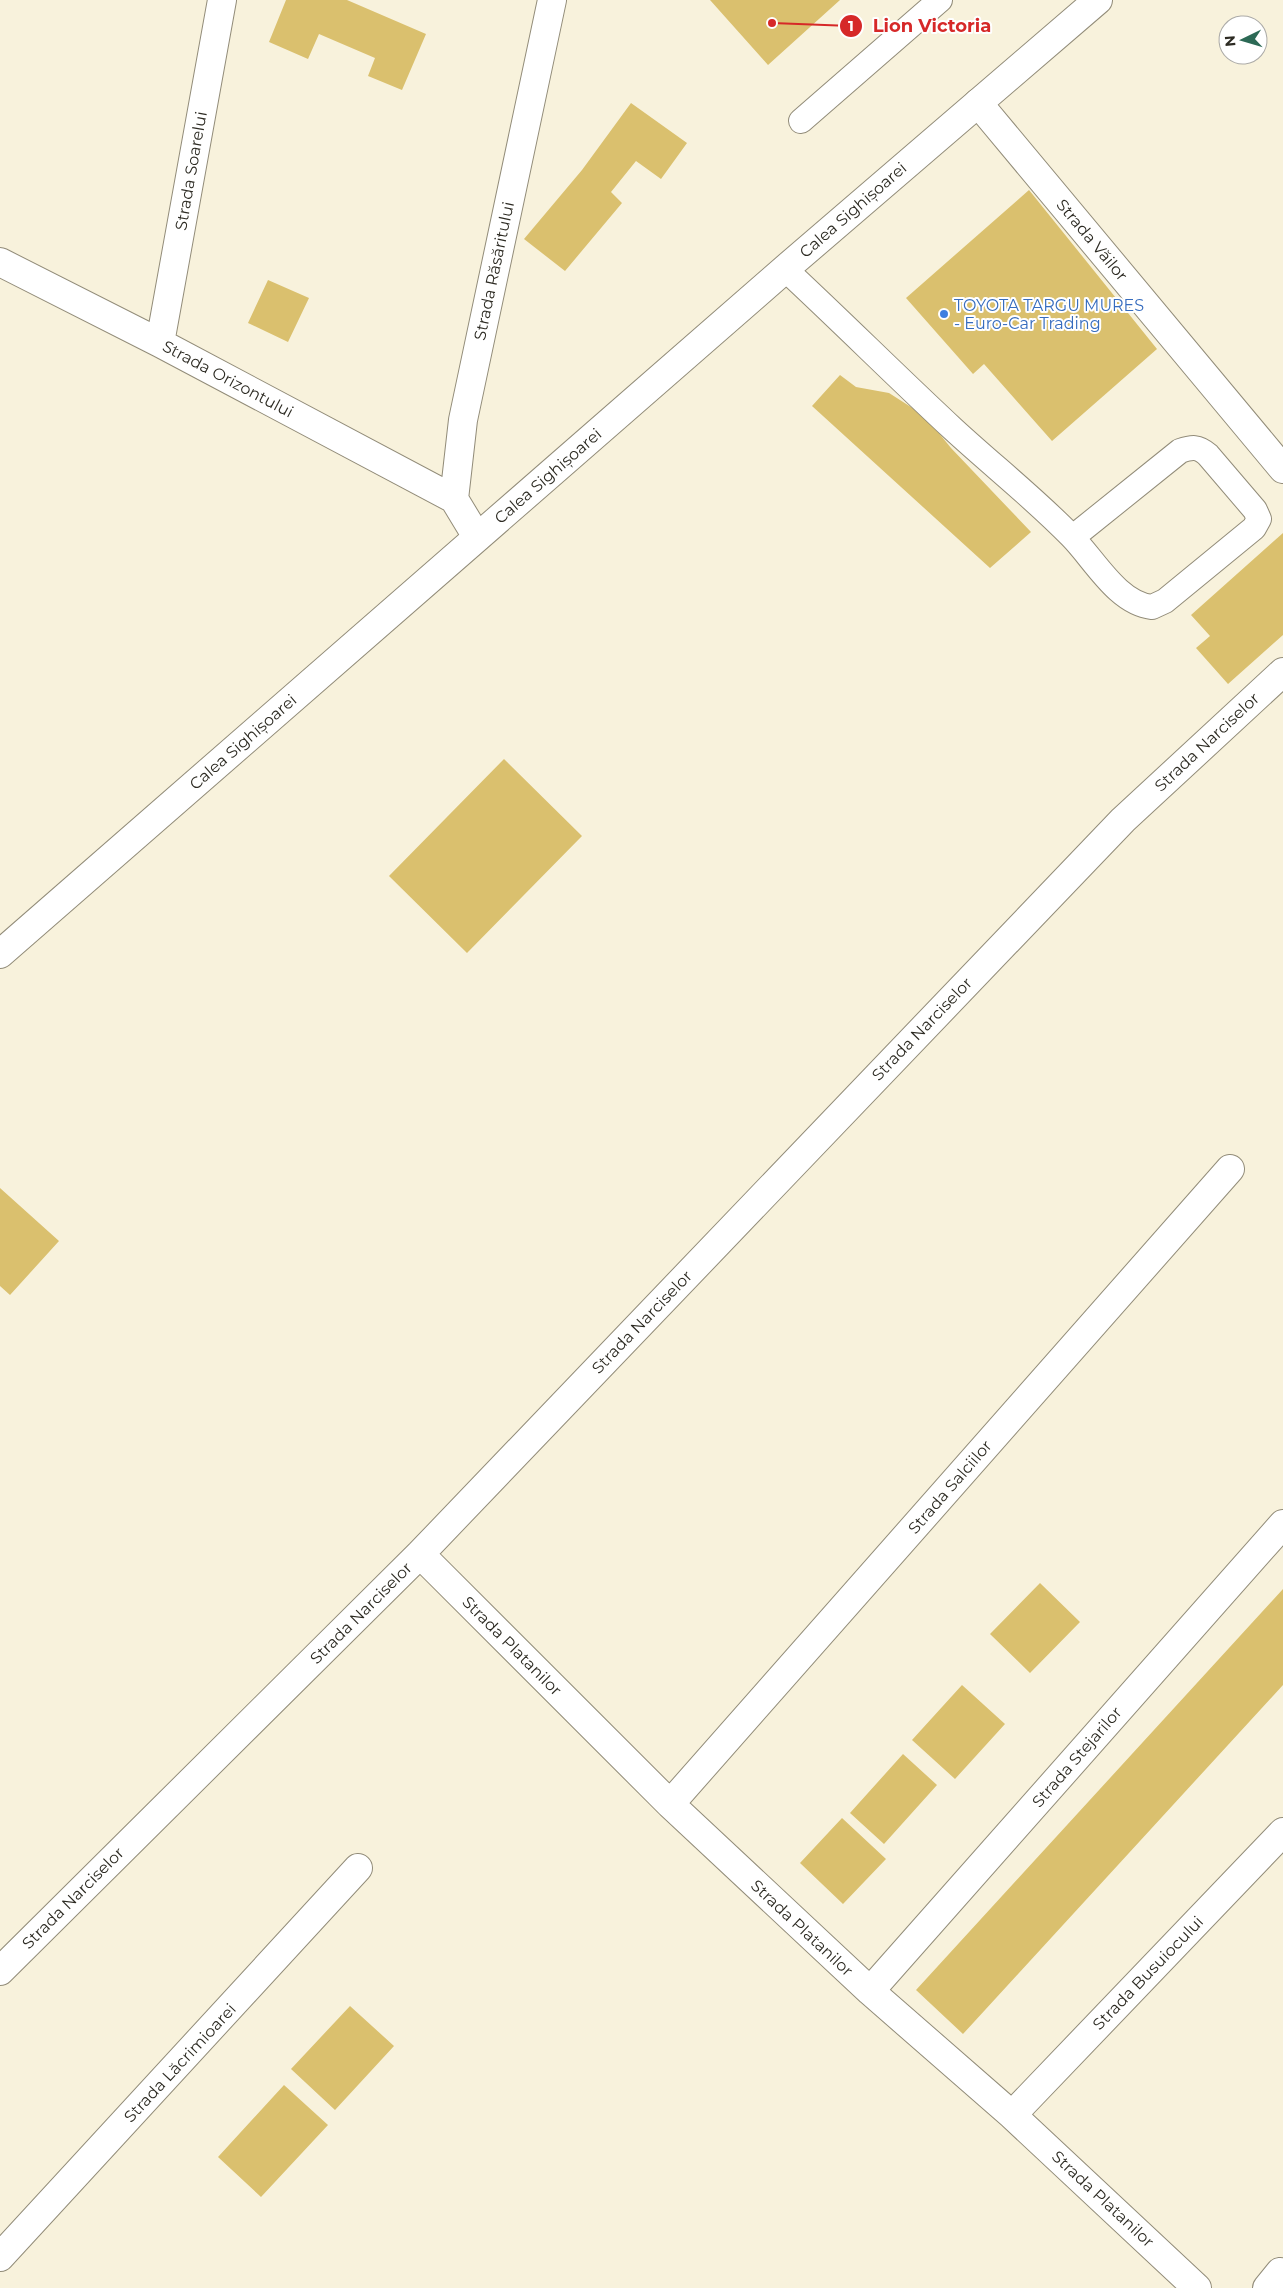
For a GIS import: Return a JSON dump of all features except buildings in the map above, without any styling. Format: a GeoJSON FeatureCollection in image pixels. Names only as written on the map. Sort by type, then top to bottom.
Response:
{"type":"FeatureCollection","features":[{"type":"Feature","properties":{"kind":"main road","name":"Strada Soarelui"},"geometry":{"type":"LineString","coordinates":[[160,343],[222,0]]}},
{"type":"Feature","properties":{"kind":"main road","name":"Strada Răsăritului"},"geometry":{"type":"LineString","coordinates":[[454,499],[463,420],[552,0]]}},
{"type":"Feature","properties":{"kind":"main road","name":"Calea Sighișoarei"},"geometry":{"type":"LineString","coordinates":[[0,954],[785,269],[1098,0]]}},
{"type":"Feature","properties":{"kind":"main road","name":"Strada Văilor"},"geometry":{"type":"LineString","coordinates":[[978,102],[1283,469]]}},
{"type":"Feature","properties":{"kind":"main road","name":"Strada Orizontului"},"geometry":{"type":"LineString","coordinates":[[0,262],[160,343],[454,499]]}},
{"type":"Feature","properties":{"kind":"main road"},"geometry":{"type":"LineString","coordinates":[[454,499],[477,537]]}},
{"type":"Feature","properties":{"kind":"main road","name":"Strada Narciselor"},"geometry":{"type":"LineString","coordinates":[[0,1971],[420,1554],[1123,820],[1283,672]]}},
{"type":"Feature","properties":{"kind":"main road","name":"Strada Salciilor"},"geometry":{"type":"LineString","coordinates":[[670,1804],[1230,1169]]}},
{"type":"Feature","properties":{"kind":"main road","name":"Strada Stejarilor"},"geometry":{"type":"LineString","coordinates":[[870,1991],[1283,1524]]}},
{"type":"Feature","properties":{"kind":"main road","name":"Strada Platanilor"},"geometry":{"type":"LineString","coordinates":[[420,1554],[670,1804],[870,1991],[1012,2115],[1197,2288]]}},
{"type":"Feature","properties":{"kind":"main road","name":"Strada Busuiocului"},"geometry":{"type":"LineString","coordinates":[[1012,2115],[1283,1832]]}},
{"type":"Feature","properties":{"kind":"main road","name":"Strada Lăcrimioarei"},"geometry":{"type":"LineString","coordinates":[[0,2257],[358,1868]]}},
{"type":"Feature","properties":{"kind":"lane"},"geometry":{"type":"LineString","coordinates":[[801,121],[940,0]]}},
{"type":"Feature","properties":{"kind":"lane"},"geometry":{"type":"LineString","coordinates":[[785,269],[954,431],[1014,481],[1072,537],[1114,586],[1138,603],[1152,607],[1165,601],[1254,528],[1259,519],[1255,510],[1208,455],[1201,449],[1192,447],[1180,451],[1072,537]]}},
{"type":"Feature","properties":{"kind":"place","name":"Lion Victoria"},"geometry":{"type":"Point","coordinates":[772,23]}},
{"type":"Feature","properties":{"kind":"place","name":"TOYOTA TARGU MURES - Euro-Car Trading"},"geometry":{"type":"Point","coordinates":[944,314]}}]}
